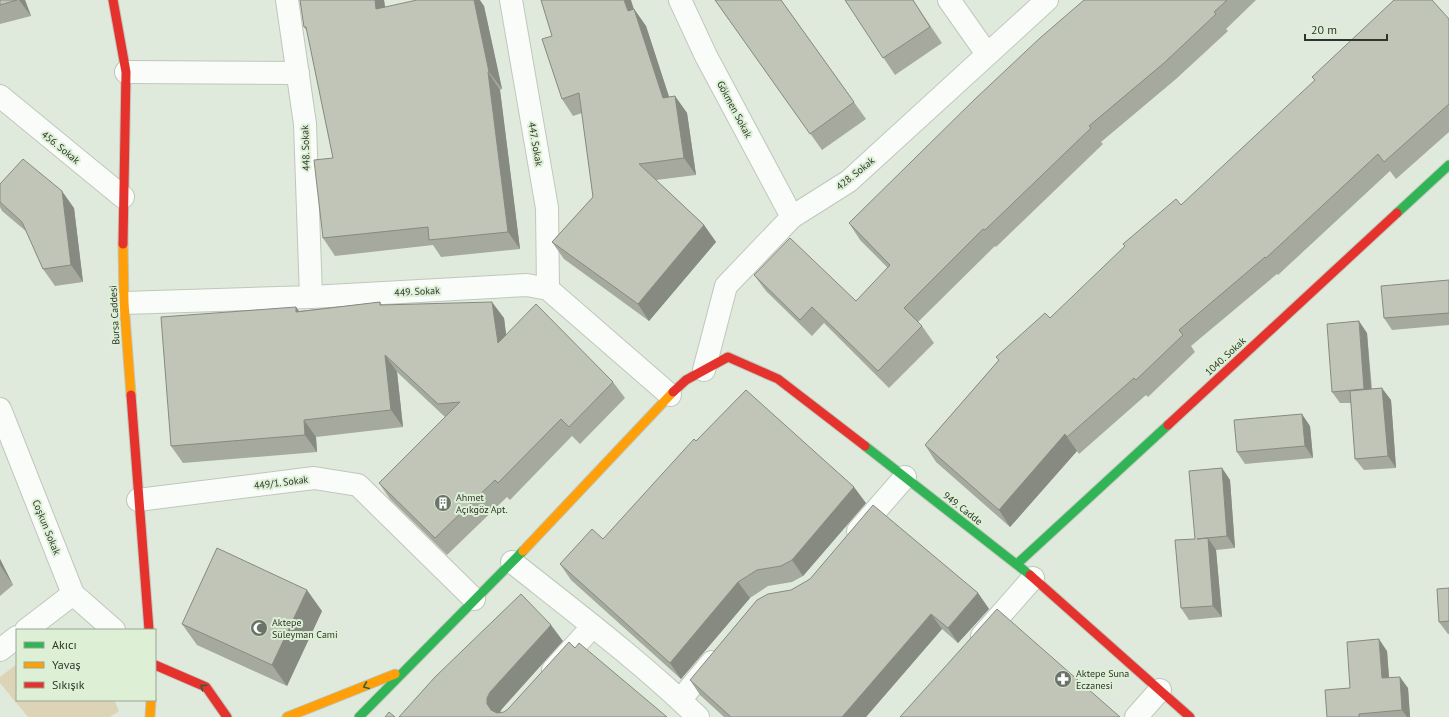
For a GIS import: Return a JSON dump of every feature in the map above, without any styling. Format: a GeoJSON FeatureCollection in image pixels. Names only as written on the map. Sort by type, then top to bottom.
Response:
{"type":"FeatureCollection","features":[{"type":"Feature","properties":{"kind":"street","name":"Bursa Caddesi"},"geometry":{"type":"LineString","coordinates":[[113,0],[126,72],[123,197],[124,303],[138,500],[150,629]]}},
{"type":"Feature","properties":{"kind":"street","name":"448. Sokak"},"geometry":{"type":"LineString","coordinates":[[287,0],[305,124],[311,297]]}},
{"type":"Feature","properties":{"kind":"street","name":"447. Sokak"},"geometry":{"type":"LineString","coordinates":[[511,0],[548,208],[548,289]]}},
{"type":"Feature","properties":{"kind":"street","name":"Gökmen Sokak"},"geometry":{"type":"LineString","coordinates":[[680,0],[706,56],[792,217]]}},
{"type":"Feature","properties":{"kind":"street"},"geometry":{"type":"LineString","coordinates":[[949,0],[987,54]]}},
{"type":"Feature","properties":{"kind":"street","name":"428. Sokak"},"geometry":{"type":"LineString","coordinates":[[704,370],[726,286],[792,217],[849,181],[1047,0]]}},
{"type":"Feature","properties":{"kind":"street"},"geometry":{"type":"LineString","coordinates":[[126,72],[298,73]]}},
{"type":"Feature","properties":{"kind":"street","name":"456. Sokak"},"geometry":{"type":"LineString","coordinates":[[0,96],[123,197]]}},
{"type":"Feature","properties":{"kind":"street","name":"1040. Sokak"},"geometry":{"type":"LineString","coordinates":[[1016,564],[1449,165]]}},
{"type":"Feature","properties":{"kind":"street","name":"449. Sokak"},"geometry":{"type":"LineString","coordinates":[[124,303],[311,297],[527,285],[548,289]]}},
{"type":"Feature","properties":{"kind":"street"},"geometry":{"type":"LineString","coordinates":[[548,289],[670,395]]}},
{"type":"Feature","properties":{"kind":"street","name":"949. Cadde"},"geometry":{"type":"LineString","coordinates":[[704,370],[728,357],[778,378],[1016,564],[1190,717]]}},
{"type":"Feature","properties":{"kind":"street"},"geometry":{"type":"LineString","coordinates":[[359,717],[402,671],[512,562],[670,395],[686,380],[704,370]]}},
{"type":"Feature","properties":{"kind":"street","name":"Coşkun Sokak"},"geometry":{"type":"LineString","coordinates":[[0,409],[73,594],[113,629]]}},
{"type":"Feature","properties":{"kind":"street"},"geometry":{"type":"LineString","coordinates":[[847,543],[905,477]]}},
{"type":"Feature","properties":{"kind":"street","name":"449/1. Sokak"},"geometry":{"type":"LineString","coordinates":[[138,500],[314,478],[358,484],[474,599]]}},
{"type":"Feature","properties":{"kind":"street"},"geometry":{"type":"LineString","coordinates":[[512,562],[593,626],[698,717]]}},
{"type":"Feature","properties":{"kind":"street"},"geometry":{"type":"LineString","coordinates":[[971,648],[1033,578]]}},
{"type":"Feature","properties":{"kind":"street"},"geometry":{"type":"LineString","coordinates":[[27,629],[73,594]]}},
{"type":"Feature","properties":{"kind":"street"},"geometry":{"type":"LineString","coordinates":[[542,683],[593,626]]}},
{"type":"Feature","properties":{"kind":"street"},"geometry":{"type":"LineString","coordinates":[[0,650],[16,638]]}},
{"type":"Feature","properties":{"kind":"street"},"geometry":{"type":"LineString","coordinates":[[680,700],[724,647]]}},
{"type":"Feature","properties":{"kind":"street"},"geometry":{"type":"LineString","coordinates":[[156,665],[206,687],[227,717]]}},
{"type":"Feature","properties":{"kind":"street"},"geometry":{"type":"LineString","coordinates":[[287,717],[402,671]]}},
{"type":"Feature","properties":{"kind":"street"},"geometry":{"type":"LineString","coordinates":[[1136,717],[1160,690]]}},
{"type":"Feature","properties":{"kind":"street"},"geometry":{"type":"LineString","coordinates":[[150,717],[151,701]]}},
{"type":"Feature","properties":{"kind":"shaded area"},"geometry":{"type":"Polygon","coordinates":[[[16,665],[16,701],[114,701],[119,711],[110,717],[28,717],[0,683],[0,677],[16,665]]]}},
{"type":"Feature","properties":{"kind":"building"},"geometry":{"type":"Polygon","coordinates":[[[0,0],[17,0],[0,5],[0,0]]]}},
{"type":"Feature","properties":{"kind":"building"},"geometry":{"type":"Polygon","coordinates":[[[300,0],[375,0],[376,9],[417,0],[474,0],[489,72],[508,232],[429,240],[428,227],[323,238],[314,160],[333,158],[306,27],[304,27],[300,0]]]}},
{"type":"Feature","properties":{"kind":"building"},"geometry":{"type":"Polygon","coordinates":[[[541,0],[624,0],[628,11],[634,9],[663,98],[675,96],[684,158],[639,164],[704,225],[638,304],[552,242],[593,197],[579,93],[562,99],[542,39],[552,36],[541,0]]]}},
{"type":"Feature","properties":{"kind":"building"},"geometry":{"type":"Polygon","coordinates":[[[715,0],[781,0],[854,102],[810,134],[715,0]]]}},
{"type":"Feature","properties":{"kind":"building"},"geometry":{"type":"Polygon","coordinates":[[[845,0],[913,0],[930,27],[883,58],[845,0]]]}},
{"type":"Feature","properties":{"kind":"building"},"geometry":{"type":"Polygon","coordinates":[[[1084,0],[1227,0],[1214,12],[1216,14],[1164,63],[1089,126],[1091,128],[985,230],[983,229],[904,308],[922,326],[878,371],[812,307],[800,320],[754,275],[790,238],[856,301],[890,265],[849,223],[975,99],[1040,38],[1084,0]]]}},
{"type":"Feature","properties":{"kind":"building"},"geometry":{"type":"Polygon","coordinates":[[[1394,0],[1432,0],[1449,19],[1449,104],[1384,162],[1378,154],[1266,258],[1265,257],[1179,330],[1183,335],[1136,380],[1134,378],[1067,437],[1065,434],[999,510],[925,445],[999,360],[996,357],[1045,313],[1050,318],[1125,246],[1123,244],[1176,199],[1181,205],[1315,80],[1312,77],[1394,0]]]}},
{"type":"Feature","properties":{"kind":"building"},"geometry":{"type":"Polygon","coordinates":[[[23,159],[62,191],[71,265],[43,269],[22,222],[0,202],[0,184],[23,159]]]}},
{"type":"Feature","properties":{"kind":"building"},"geometry":{"type":"Polygon","coordinates":[[[1449,280],[1449,313],[1384,318],[1381,286],[1449,280]]]}},
{"type":"Feature","properties":{"kind":"building"},"geometry":{"type":"Polygon","coordinates":[[[380,302],[380,305],[492,302],[498,343],[536,304],[613,382],[569,427],[561,419],[498,483],[495,480],[435,538],[379,483],[460,402],[438,404],[385,355],[391,410],[304,420],[305,435],[171,446],[161,317],[296,307],[296,312],[380,302]]]}},
{"type":"Feature","properties":{"kind":"building"},"geometry":{"type":"Polygon","coordinates":[[[1359,321],[1364,389],[1332,392],[1327,324],[1359,321]]]}},
{"type":"Feature","properties":{"kind":"building"},"geometry":{"type":"Polygon","coordinates":[[[1382,388],[1388,456],[1355,459],[1350,391],[1382,388]]]}},
{"type":"Feature","properties":{"kind":"building"},"geometry":{"type":"Polygon","coordinates":[[[746,390],[854,487],[792,560],[781,566],[757,570],[738,582],[670,663],[560,564],[592,529],[603,539],[694,439],[696,441],[746,390]]]}},
{"type":"Feature","properties":{"kind":"building"},"geometry":{"type":"Polygon","coordinates":[[[1302,414],[1305,446],[1237,452],[1234,420],[1302,414]]]}},
{"type":"Feature","properties":{"kind":"building"},"geometry":{"type":"Polygon","coordinates":[[[1222,468],[1227,536],[1197,539],[1208,538],[1213,606],[1181,608],[1175,540],[1195,539],[1189,471],[1222,468]]]}},
{"type":"Feature","properties":{"kind":"building"},"geometry":{"type":"Polygon","coordinates":[[[873,505],[978,593],[948,628],[931,614],[842,717],[731,717],[690,680],[757,600],[768,594],[791,590],[810,579],[873,505]]]}},
{"type":"Feature","properties":{"kind":"building","name":"Aktepe Süleyman Cami"},"geometry":{"type":"Polygon","coordinates":[[[217,548],[307,590],[272,665],[182,624],[217,548]]]}},
{"type":"Feature","properties":{"kind":"building"},"geometry":{"type":"Polygon","coordinates":[[[1449,588],[1449,621],[1439,622],[1437,589],[1449,588]]]}},
{"type":"Feature","properties":{"kind":"building"},"geometry":{"type":"Polygon","coordinates":[[[521,594],[551,625],[490,692],[487,698],[487,704],[491,710],[497,713],[504,712],[508,709],[569,642],[575,648],[579,643],[667,717],[399,717],[435,677],[521,594]]]}},
{"type":"Feature","properties":{"kind":"building"},"geometry":{"type":"Polygon","coordinates":[[[997,609],[1120,717],[900,717],[997,609]]]}},
{"type":"Feature","properties":{"kind":"building"},"geometry":{"type":"Polygon","coordinates":[[[1379,639],[1382,678],[1400,677],[1402,710],[1359,714],[1359,717],[1327,717],[1325,690],[1350,688],[1347,642],[1379,639]]]}},
{"type":"Feature","properties":{"kind":"building"},"geometry":{"type":"Polygon","coordinates":[[[389,712],[395,717],[385,717],[389,712]]]}},
{"type":"Feature","properties":{"kind":"traffic: fast"},"geometry":{"type":"LineString","coordinates":[[1397,213],[1449,165]]}},
{"type":"Feature","properties":{"kind":"traffic: fast"},"geometry":{"type":"LineString","coordinates":[[1017,564],[1168,425]]}},
{"type":"Feature","properties":{"kind":"traffic: fast"},"geometry":{"type":"LineString","coordinates":[[865,446],[1030,575]]}},
{"type":"Feature","properties":{"kind":"traffic: fast"},"geometry":{"type":"LineString","coordinates":[[359,717],[523,551]]}},
{"type":"Feature","properties":{"kind":"traffic: slow"},"geometry":{"type":"LineString","coordinates":[[123,244],[124,303],[131,395]]}},
{"type":"Feature","properties":{"kind":"traffic: slow"},"geometry":{"type":"LineString","coordinates":[[523,551],[673,392]]}},
{"type":"Feature","properties":{"kind":"traffic: slow"},"geometry":{"type":"LineString","coordinates":[[287,717],[395,674]]}},
{"type":"Feature","properties":{"kind":"traffic: slow"},"geometry":{"type":"LineString","coordinates":[[150,717],[151,701]]}},
{"type":"Feature","properties":{"kind":"traffic: jam"},"geometry":{"type":"LineString","coordinates":[[113,0],[126,72],[123,244]]}},
{"type":"Feature","properties":{"kind":"traffic: jam"},"geometry":{"type":"LineString","coordinates":[[1168,425],[1397,213]]}},
{"type":"Feature","properties":{"kind":"traffic: jam"},"geometry":{"type":"LineString","coordinates":[[673,392],[686,380],[728,357],[778,379],[865,446]]}},
{"type":"Feature","properties":{"kind":"traffic: jam"},"geometry":{"type":"LineString","coordinates":[[131,395],[149,629]]}},
{"type":"Feature","properties":{"kind":"traffic: jam"},"geometry":{"type":"LineString","coordinates":[[1030,575],[1190,717]]}},
{"type":"Feature","properties":{"kind":"traffic: jam"},"geometry":{"type":"LineString","coordinates":[[156,665],[206,687],[227,717]]}},
{"type":"Feature","properties":{"kind":"place","name":"Ahmet Açıkgöz Apt."},"geometry":{"type":"Point","coordinates":[443,503]}},
{"type":"Feature","properties":{"kind":"place","name":"Aktepe Süleyman Cami"},"geometry":{"type":"Point","coordinates":[259,628]}},
{"type":"Feature","properties":{"kind":"place","name":"Aktepe Suna Eczanesi"},"geometry":{"type":"Point","coordinates":[1063,679]}}]}
